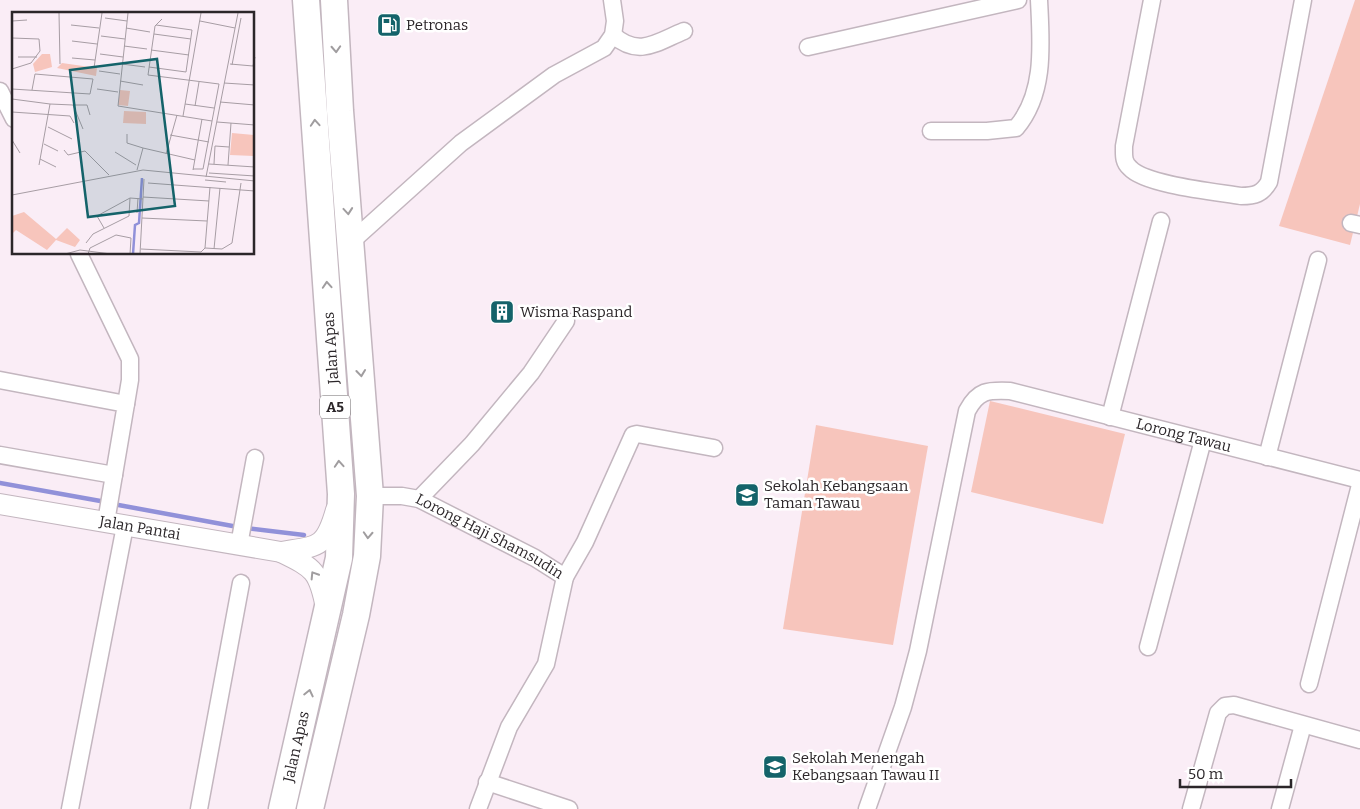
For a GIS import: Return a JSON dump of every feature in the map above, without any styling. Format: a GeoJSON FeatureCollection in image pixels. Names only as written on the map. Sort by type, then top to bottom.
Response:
{"type":"FeatureCollection","features":[{"type":"Feature","properties":{"kind":"highway","name":"Jalan Apas"},"geometry":{"type":"LineString","coordinates":[[282,809],[328,614],[339,558],[341,494],[306,0]]}},
{"type":"Feature","properties":{"kind":"highway","name":"Jalan Apas"},"geometry":{"type":"LineString","coordinates":[[310,809],[362,585],[367,556],[370,496],[340,111],[334,0]]}},
{"type":"Feature","properties":{"kind":"street"},"geometry":{"type":"LineString","coordinates":[[351,242],[461,144],[554,75],[604,48],[613,35],[615,21],[612,0]]}},
{"type":"Feature","properties":{"kind":"street"},"geometry":{"type":"LineString","coordinates":[[808,47],[1018,0]]}},
{"type":"Feature","properties":{"kind":"street"},"geometry":{"type":"LineString","coordinates":[[931,131],[987,131],[1016,128],[1025,117],[1033,98],[1040,71],[1040,0]]}},
{"type":"Feature","properties":{"kind":"street"},"geometry":{"type":"LineString","coordinates":[[1152,0],[1124,146],[1124,158],[1130,168],[1145,178],[1177,185],[1251,196],[1259,194],[1269,182],[1302,0]]}},
{"type":"Feature","properties":{"kind":"street"},"geometry":{"type":"LineString","coordinates":[[613,35],[621,42],[643,48],[684,31]]}},
{"type":"Feature","properties":{"kind":"street"},"geometry":{"type":"LineString","coordinates":[[0,91],[12,115]]}},
{"type":"Feature","properties":{"kind":"street"},"geometry":{"type":"LineString","coordinates":[[1110,417],[1161,221]]}},
{"type":"Feature","properties":{"kind":"street"},"geometry":{"type":"LineString","coordinates":[[70,809],[113,520],[112,482],[130,380],[130,359],[79,255]]}},
{"type":"Feature","properties":{"kind":"street"},"geometry":{"type":"LineString","coordinates":[[1267,457],[1318,260]]}},
{"type":"Feature","properties":{"kind":"street"},"geometry":{"type":"LineString","coordinates":[[419,500],[490,423],[531,372],[566,321]]}},
{"type":"Feature","properties":{"kind":"street"},"geometry":{"type":"LineString","coordinates":[[0,380],[126,404]]}},
{"type":"Feature","properties":{"kind":"street","name":"Lorong Tawau"},"geometry":{"type":"LineString","coordinates":[[867,809],[903,707],[918,651],[967,411],[972,400],[979,394],[992,391],[1010,391],[1360,480]]}},
{"type":"Feature","properties":{"kind":"street"},"geometry":{"type":"LineString","coordinates":[[566,577],[585,542],[633,435],[637,434],[714,448]]}},
{"type":"Feature","properties":{"kind":"street"},"geometry":{"type":"LineString","coordinates":[[1148,647],[1203,440]]}},
{"type":"Feature","properties":{"kind":"street"},"geometry":{"type":"LineString","coordinates":[[0,455],[112,482]]}},
{"type":"Feature","properties":{"kind":"street"},"geometry":{"type":"LineString","coordinates":[[240,540],[255,458]]}},
{"type":"Feature","properties":{"kind":"street"},"geometry":{"type":"LineString","coordinates":[[1309,684],[1360,485]]}},
{"type":"Feature","properties":{"kind":"street"},"geometry":{"type":"LineString","coordinates":[[281,552],[315,547],[325,538],[332,526],[341,494]]}},
{"type":"Feature","properties":{"kind":"street","name":"Lorong Haji Shamsudin"},"geometry":{"type":"LineString","coordinates":[[370,496],[402,496],[419,500],[535,558],[566,577],[546,664],[509,727],[478,809]]}},
{"type":"Feature","properties":{"kind":"street","name":"Jalan Pantai"},"geometry":{"type":"LineString","coordinates":[[0,504],[240,540],[281,552]]}},
{"type":"Feature","properties":{"kind":"street"},"geometry":{"type":"LineString","coordinates":[[281,552],[308,566],[316,575],[323,592],[328,614]]}},
{"type":"Feature","properties":{"kind":"street"},"geometry":{"type":"LineString","coordinates":[[199,809],[241,583]]}},
{"type":"Feature","properties":{"kind":"street"},"geometry":{"type":"LineString","coordinates":[[1190,809],[1218,713],[1225,706],[1234,705],[1360,740]]}},
{"type":"Feature","properties":{"kind":"street"},"geometry":{"type":"LineString","coordinates":[[1280,809],[1303,725]]}},
{"type":"Feature","properties":{"kind":"street"},"geometry":{"type":"LineString","coordinates":[[487,782],[569,809]]}},
{"type":"Feature","properties":{"kind":"shaded area"},"geometry":{"type":"Polygon","coordinates":[[[1355,0],[1360,0],[1360,204],[1350,245],[1279,226],[1355,0]]]}},
{"type":"Feature","properties":{"kind":"shaded area"},"geometry":{"type":"Polygon","coordinates":[[[990,401],[1125,434],[1103,524],[971,492],[990,401]]]}},
{"type":"Feature","properties":{"kind":"shaded area"},"geometry":{"type":"Polygon","coordinates":[[[816,425],[928,446],[893,645],[783,629],[816,425]]]}},
{"type":"Feature","properties":{"kind":"waterway"},"geometry":{"type":"LineString","coordinates":[[0,483],[106,502]]}},
{"type":"Feature","properties":{"kind":"waterway"},"geometry":{"type":"LineString","coordinates":[[113,504],[238,527]]}},
{"type":"Feature","properties":{"kind":"waterway"},"geometry":{"type":"LineString","coordinates":[[246,528],[304,535]]}},
{"type":"Feature","properties":{"kind":"place","name":"Petronas"},"geometry":{"type":"Point","coordinates":[389,25]}},
{"type":"Feature","properties":{"kind":"place","name":"Wisma Raspand"},"geometry":{"type":"Point","coordinates":[502,312]}},
{"type":"Feature","properties":{"kind":"place","name":"Sekolah Kebangsaan Taman Tawau"},"geometry":{"type":"Point","coordinates":[747,495]}},
{"type":"Feature","properties":{"kind":"place","name":"Sekolah Menengah Kebangsaan Tawau II"},"geometry":{"type":"Point","coordinates":[775,767]}}]}
